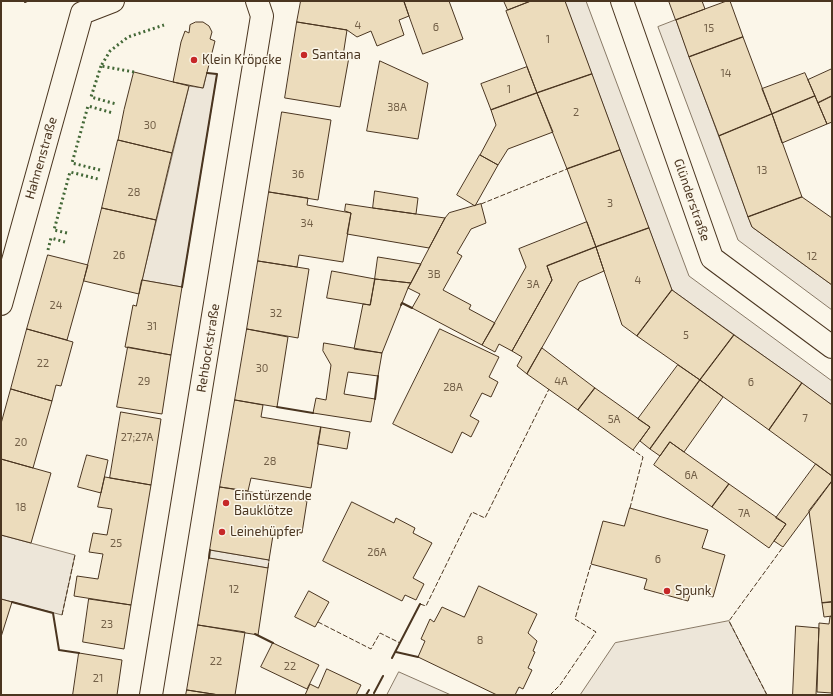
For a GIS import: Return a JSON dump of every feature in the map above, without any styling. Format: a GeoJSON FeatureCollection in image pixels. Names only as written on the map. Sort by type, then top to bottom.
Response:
{"type":"FeatureCollection","features":[{"type":"Feature","properties":{"kind":"street","name":"Hahnenstraße"},"geometry":{"type":"LineString","coordinates":[[1,304],[7,259],[82,13],[113,1]]}},
{"type":"Feature","properties":{"kind":"street","name":"Rehbockstraße"},"geometry":{"type":"LineString","coordinates":[[150,695],[262,16],[256,1]]}},
{"type":"Feature","properties":{"kind":"street","name":"Glünderstraße"},"geometry":{"type":"LineString","coordinates":[[622,1],[712,258],[832,347]]}},
{"type":"Feature","properties":{"kind":"shaded area"},"geometry":{"type":"Polygon","coordinates":[[[565,1],[586,1],[689,276],[832,381],[832,405],[672,290],[565,1]]]}},
{"type":"Feature","properties":{"kind":"shaded area"},"geometry":{"type":"Polygon","coordinates":[[[676,20],[752,227],[832,285],[832,310],[738,240],[658,27],[676,20]]]}},
{"type":"Feature","properties":{"kind":"shaded area"},"geometry":{"type":"Polygon","coordinates":[[[207,73],[217,74],[182,287],[142,280],[189,86],[203,88],[207,73]]]}},
{"type":"Feature","properties":{"kind":"shaded area"},"geometry":{"type":"Polygon","coordinates":[[[1,535],[75,555],[62,615],[1,599],[1,535]]]}},
{"type":"Feature","properties":{"kind":"shaded area"},"geometry":{"type":"Polygon","coordinates":[[[210,550],[269,560],[268,568],[209,558],[210,550]]]}},
{"type":"Feature","properties":{"kind":"shaded area"},"geometry":{"type":"Polygon","coordinates":[[[729,621],[767,695],[580,695],[615,643],[729,621]]]}},
{"type":"Feature","properties":{"kind":"shaded area"},"geometry":{"type":"Polygon","coordinates":[[[399,672],[451,695],[387,695],[399,672]]]}},
{"type":"Feature","properties":{"kind":"building"},"geometry":{"type":"Polygon","coordinates":[[[301,1],[404,1],[409,16],[399,20],[404,35],[377,46],[371,31],[357,37],[347,30],[297,22],[301,1]]]}},
{"type":"Feature","properties":{"kind":"building"},"geometry":{"type":"Polygon","coordinates":[[[404,1],[449,1],[463,39],[423,54],[404,1]]]}},
{"type":"Feature","properties":{"kind":"building"},"geometry":{"type":"Polygon","coordinates":[[[504,1],[531,1],[508,10],[504,1]]]}},
{"type":"Feature","properties":{"kind":"building"},"geometry":{"type":"Polygon","coordinates":[[[531,1],[565,1],[592,74],[537,93],[506,11],[531,1]]]}},
{"type":"Feature","properties":{"kind":"building"},"geometry":{"type":"Polygon","coordinates":[[[669,1],[702,1],[705,9],[676,20],[669,1]]]}},
{"type":"Feature","properties":{"kind":"building"},"geometry":{"type":"Polygon","coordinates":[[[730,1],[743,37],[689,57],[676,20],[730,1]]]}},
{"type":"Feature","properties":{"kind":"building","name":"Klein Kröpcke"},"geometry":{"type":"Polygon","coordinates":[[[196,22],[203,22],[209,26],[212,32],[210,39],[215,41],[203,88],[173,82],[181,42],[185,31],[189,33],[190,25],[196,22]]]}},
{"type":"Feature","properties":{"kind":"building"},"geometry":{"type":"Polygon","coordinates":[[[297,22],[347,30],[343,56],[349,57],[340,107],[285,98],[297,22]]]}},
{"type":"Feature","properties":{"kind":"building"},"geometry":{"type":"Polygon","coordinates":[[[743,37],[772,114],[719,136],[689,57],[743,37]]]}},
{"type":"Feature","properties":{"kind":"building"},"geometry":{"type":"Polygon","coordinates":[[[380,61],[428,83],[418,139],[367,131],[380,61]]]}},
{"type":"Feature","properties":{"kind":"building"},"geometry":{"type":"Polygon","coordinates":[[[527,67],[537,93],[491,110],[481,84],[527,67]]]}},
{"type":"Feature","properties":{"kind":"building"},"geometry":{"type":"Polygon","coordinates":[[[832,69],[832,96],[818,103],[808,80],[832,69]]]}},
{"type":"Feature","properties":{"kind":"building"},"geometry":{"type":"Polygon","coordinates":[[[134,72],[189,86],[172,153],[118,140],[134,72]]]}},
{"type":"Feature","properties":{"kind":"building"},"geometry":{"type":"Polygon","coordinates":[[[805,73],[815,96],[772,114],[762,89],[805,73]]]}},
{"type":"Feature","properties":{"kind":"building"},"geometry":{"type":"Polygon","coordinates":[[[592,74],[620,150],[567,169],[537,93],[592,74]]]}},
{"type":"Feature","properties":{"kind":"building"},"geometry":{"type":"Polygon","coordinates":[[[537,93],[553,132],[508,149],[498,165],[480,155],[496,125],[491,110],[537,93]]]}},
{"type":"Feature","properties":{"kind":"building"},"geometry":{"type":"Polygon","coordinates":[[[815,96],[827,124],[782,143],[772,114],[815,96]]]}},
{"type":"Feature","properties":{"kind":"building"},"geometry":{"type":"Polygon","coordinates":[[[832,96],[832,122],[827,124],[818,103],[832,96]]]}},
{"type":"Feature","properties":{"kind":"building"},"geometry":{"type":"Polygon","coordinates":[[[282,112],[331,120],[318,200],[269,192],[282,112]]]}},
{"type":"Feature","properties":{"kind":"building"},"geometry":{"type":"Polygon","coordinates":[[[772,114],[802,197],[748,217],[719,136],[772,114]]]}},
{"type":"Feature","properties":{"kind":"building"},"geometry":{"type":"Polygon","coordinates":[[[118,140],[172,153],[156,220],[102,208],[118,140]]]}},
{"type":"Feature","properties":{"kind":"building"},"geometry":{"type":"Polygon","coordinates":[[[620,150],[649,228],[596,247],[567,169],[620,150]]]}},
{"type":"Feature","properties":{"kind":"building"},"geometry":{"type":"Polygon","coordinates":[[[480,155],[498,165],[475,206],[457,195],[480,155]]]}},
{"type":"Feature","properties":{"kind":"building"},"geometry":{"type":"Polygon","coordinates":[[[375,191],[418,198],[416,214],[373,208],[375,191]]]}},
{"type":"Feature","properties":{"kind":"building"},"geometry":{"type":"Polygon","coordinates":[[[269,192],[308,198],[307,205],[351,213],[343,262],[299,255],[297,267],[258,261],[269,192]]]}},
{"type":"Feature","properties":{"kind":"building"},"geometry":{"type":"Polygon","coordinates":[[[802,197],[832,218],[832,285],[752,227],[748,217],[802,197]]]}},
{"type":"Feature","properties":{"kind":"building"},"geometry":{"type":"Polygon","coordinates":[[[346,204],[445,218],[429,248],[347,234],[351,213],[345,211],[346,204]]]}},
{"type":"Feature","properties":{"kind":"building"},"geometry":{"type":"Polygon","coordinates":[[[481,204],[486,223],[471,229],[457,253],[462,256],[443,290],[471,305],[469,309],[495,323],[482,345],[412,308],[420,294],[408,288],[449,213],[481,204]]]}},
{"type":"Feature","properties":{"kind":"building"},"geometry":{"type":"Polygon","coordinates":[[[102,208],[156,220],[139,294],[84,281],[102,208]]]}},
{"type":"Feature","properties":{"kind":"building"},"geometry":{"type":"Polygon","coordinates":[[[587,222],[596,247],[547,266],[552,280],[512,351],[499,344],[495,352],[482,345],[526,267],[519,249],[587,222]]]}},
{"type":"Feature","properties":{"kind":"building"},"geometry":{"type":"Polygon","coordinates":[[[649,228],[672,290],[637,336],[622,325],[596,247],[649,228]]]}},
{"type":"Feature","properties":{"kind":"building"},"geometry":{"type":"Polygon","coordinates":[[[596,247],[604,271],[579,282],[527,374],[517,366],[522,357],[512,351],[552,280],[547,266],[596,247]]]}},
{"type":"Feature","properties":{"kind":"building"},"geometry":{"type":"Polygon","coordinates":[[[48,255],[88,265],[67,340],[27,329],[48,255]]]}},
{"type":"Feature","properties":{"kind":"building"},"geometry":{"type":"Polygon","coordinates":[[[378,257],[421,264],[411,283],[375,279],[378,257]]]}},
{"type":"Feature","properties":{"kind":"building"},"geometry":{"type":"Polygon","coordinates":[[[258,261],[309,269],[298,338],[247,329],[258,261]]]}},
{"type":"Feature","properties":{"kind":"building"},"geometry":{"type":"Polygon","coordinates":[[[332,271],[375,279],[370,305],[327,298],[332,271]]]}},
{"type":"Feature","properties":{"kind":"building"},"geometry":{"type":"Polygon","coordinates":[[[375,279],[411,283],[382,353],[354,349],[363,304],[370,305],[375,279]]]}},
{"type":"Feature","properties":{"kind":"building"},"geometry":{"type":"Polygon","coordinates":[[[142,280],[182,287],[171,355],[125,347],[133,305],[136,306],[142,280]]]}},
{"type":"Feature","properties":{"kind":"building"},"geometry":{"type":"Polygon","coordinates":[[[672,290],[734,335],[700,380],[637,336],[672,290]]]}},
{"type":"Feature","properties":{"kind":"building"},"geometry":{"type":"Polygon","coordinates":[[[27,329],[73,342],[61,386],[56,385],[52,401],[11,389],[27,329]]]}},
{"type":"Feature","properties":{"kind":"building"},"geometry":{"type":"Polygon","coordinates":[[[247,329],[288,337],[277,407],[235,400],[247,329]]]}},
{"type":"Feature","properties":{"kind":"building"},"geometry":{"type":"Polygon","coordinates":[[[440,329],[499,357],[489,377],[498,382],[491,397],[482,393],[470,416],[479,421],[471,437],[462,432],[452,453],[393,424],[440,329]]]}},
{"type":"Feature","properties":{"kind":"building"},"geometry":{"type":"Polygon","coordinates":[[[734,335],[802,383],[769,430],[700,380],[734,335]]]}},
{"type":"Feature","properties":{"kind":"building"},"geometry":{"type":"Polygon","coordinates":[[[324,343],[382,353],[378,376],[348,372],[344,394],[375,399],[371,422],[313,413],[316,398],[326,400],[331,365],[323,351],[324,343]]]}},
{"type":"Feature","properties":{"kind":"building"},"geometry":{"type":"Polygon","coordinates":[[[128,347],[171,355],[162,414],[117,407],[128,347]]]}},
{"type":"Feature","properties":{"kind":"building"},"geometry":{"type":"Polygon","coordinates":[[[542,348],[595,388],[578,410],[527,374],[542,348]]]}},
{"type":"Feature","properties":{"kind":"building"},"geometry":{"type":"Polygon","coordinates":[[[678,365],[700,380],[650,449],[640,441],[650,427],[638,419],[678,365]]]}},
{"type":"Feature","properties":{"kind":"building"},"geometry":{"type":"Polygon","coordinates":[[[700,380],[723,397],[684,452],[670,442],[660,456],[650,449],[700,380]]]}},
{"type":"Feature","properties":{"kind":"building"},"geometry":{"type":"Polygon","coordinates":[[[802,383],[832,405],[832,476],[769,430],[802,383]]]}},
{"type":"Feature","properties":{"kind":"building"},"geometry":{"type":"Polygon","coordinates":[[[595,388],[650,427],[633,450],[578,410],[595,388]]]}},
{"type":"Feature","properties":{"kind":"building"},"geometry":{"type":"Polygon","coordinates":[[[11,389],[52,401],[33,468],[1,459],[1,424],[11,389]]]}},
{"type":"Feature","properties":{"kind":"building"},"geometry":{"type":"Polygon","coordinates":[[[235,400],[263,405],[261,417],[321,427],[311,488],[251,478],[248,491],[220,487],[235,400]]]}},
{"type":"Feature","properties":{"kind":"building"},"geometry":{"type":"Polygon","coordinates":[[[121,412],[161,419],[151,485],[110,478],[121,412]]]}},
{"type":"Feature","properties":{"kind":"building"},"geometry":{"type":"Polygon","coordinates":[[[321,427],[350,432],[347,449],[318,444],[321,427]]]}},
{"type":"Feature","properties":{"kind":"building"},"geometry":{"type":"Polygon","coordinates":[[[670,442],[729,484],[712,507],[654,465],[670,442]]]}},
{"type":"Feature","properties":{"kind":"building"},"geometry":{"type":"Polygon","coordinates":[[[87,455],[108,460],[101,493],[78,487],[87,455]]]}},
{"type":"Feature","properties":{"kind":"building"},"geometry":{"type":"Polygon","coordinates":[[[1,459],[51,473],[31,543],[1,535],[1,459]]]}},
{"type":"Feature","properties":{"kind":"building"},"geometry":{"type":"Polygon","coordinates":[[[816,464],[832,476],[832,481],[783,547],[774,541],[786,524],[776,518],[816,464]]]}},
{"type":"Feature","properties":{"kind":"building"},"geometry":{"type":"Polygon","coordinates":[[[105,477],[151,485],[131,605],[74,596],[77,576],[98,579],[103,554],[89,552],[93,533],[107,535],[112,509],[98,507],[105,477]]]}},
{"type":"Feature","properties":{"kind":"building"},"geometry":{"type":"Polygon","coordinates":[[[832,481],[832,602],[822,603],[809,511],[832,481]]]}},
{"type":"Feature","properties":{"kind":"building"},"geometry":{"type":"Polygon","coordinates":[[[729,484],[786,524],[769,548],[712,507],[729,484]]]}},
{"type":"Feature","properties":{"kind":"building"},"geometry":{"type":"Polygon","coordinates":[[[220,487],[307,501],[302,533],[274,529],[269,560],[210,550],[220,487]]]}},
{"type":"Feature","properties":{"kind":"building"},"geometry":{"type":"Polygon","coordinates":[[[352,502],[394,523],[396,518],[415,528],[413,533],[432,543],[413,578],[424,584],[416,600],[405,595],[402,601],[323,561],[352,502]]]}},
{"type":"Feature","properties":{"kind":"building"},"geometry":{"type":"Polygon","coordinates":[[[630,508],[708,530],[702,548],[725,555],[713,597],[691,591],[688,601],[644,589],[647,579],[591,564],[603,521],[624,526],[630,508]]]}},
{"type":"Feature","properties":{"kind":"building"},"geometry":{"type":"Polygon","coordinates":[[[209,558],[268,568],[258,635],[198,625],[209,558]]]}},
{"type":"Feature","properties":{"kind":"building"},"geometry":{"type":"Polygon","coordinates":[[[479,586],[537,614],[528,633],[537,641],[533,651],[535,652],[528,668],[532,670],[523,689],[519,687],[515,695],[497,695],[418,657],[425,641],[421,639],[430,619],[434,622],[442,607],[464,617],[479,586]]]}},
{"type":"Feature","properties":{"kind":"building"},"geometry":{"type":"Polygon","coordinates":[[[309,591],[329,602],[315,627],[295,617],[309,591]]]}},
{"type":"Feature","properties":{"kind":"building"},"geometry":{"type":"Polygon","coordinates":[[[1,599],[12,602],[1,637],[1,599]]]}},
{"type":"Feature","properties":{"kind":"building"},"geometry":{"type":"Polygon","coordinates":[[[89,599],[131,605],[124,649],[83,642],[89,599]]]}},
{"type":"Feature","properties":{"kind":"building"},"geometry":{"type":"Polygon","coordinates":[[[832,602],[832,616],[824,617],[822,603],[832,602]]]}},
{"type":"Feature","properties":{"kind":"building"},"geometry":{"type":"Polygon","coordinates":[[[832,616],[832,693],[817,692],[819,623],[829,624],[830,617],[832,616]]]}},
{"type":"Feature","properties":{"kind":"building"},"geometry":{"type":"Polygon","coordinates":[[[198,625],[245,632],[235,695],[219,695],[187,690],[198,625]]]}},
{"type":"Feature","properties":{"kind":"building"},"geometry":{"type":"Polygon","coordinates":[[[796,626],[819,628],[816,695],[793,695],[796,626]]]}},
{"type":"Feature","properties":{"kind":"building"},"geometry":{"type":"Polygon","coordinates":[[[273,643],[319,665],[307,689],[261,667],[273,643]]]}},
{"type":"Feature","properties":{"kind":"building"},"geometry":{"type":"Polygon","coordinates":[[[79,653],[122,660],[117,695],[73,695],[79,653]]]}},
{"type":"Feature","properties":{"kind":"building"},"geometry":{"type":"Polygon","coordinates":[[[327,669],[361,685],[356,695],[305,695],[310,684],[318,688],[327,669]]]}},
{"type":"Feature","properties":{"kind":"building"},"geometry":{"type":"Polygon","coordinates":[[[187,690],[219,695],[186,695],[187,690]]]}},
{"type":"Feature","properties":{"kind":"hedge"},"geometry":{"type":"LineString","coordinates":[[134,72],[101,66],[110,51],[128,37],[164,25]]}},
{"type":"Feature","properties":{"kind":"hedge"},"geometry":{"type":"LineString","coordinates":[[101,66],[91,97],[116,104]]}},
{"type":"Feature","properties":{"kind":"hedge"},"geometry":{"type":"LineString","coordinates":[[100,170],[72,163],[88,106],[113,113]]}},
{"type":"Feature","properties":{"kind":"hedge"},"geometry":{"type":"LineString","coordinates":[[67,233],[54,230],[70,172],[98,179]]}},
{"type":"Feature","properties":{"kind":"hedge"},"geometry":{"type":"LineString","coordinates":[[48,250],[51,238],[65,242]]}},
{"type":"Feature","properties":{"kind":"fence"},"geometry":{"type":"LineString","coordinates":[[481,204],[567,169]]}},
{"type":"Feature","properties":{"kind":"fence"},"geometry":{"type":"LineString","coordinates":[[420,604],[426,606],[472,512],[485,518],[549,389]]}},
{"type":"Feature","properties":{"kind":"fence"},"geometry":{"type":"LineString","coordinates":[[630,508],[643,457],[633,450]]}},
{"type":"Feature","properties":{"kind":"fence"},"geometry":{"type":"LineString","coordinates":[[767,695],[729,621],[783,547]]}},
{"type":"Feature","properties":{"kind":"fence"},"geometry":{"type":"LineString","coordinates":[[62,615],[75,555]]}},
{"type":"Feature","properties":{"kind":"fence"},"geometry":{"type":"LineString","coordinates":[[268,568],[269,560]]}},
{"type":"Feature","properties":{"kind":"fence"},"geometry":{"type":"LineString","coordinates":[[550,695],[560,685],[596,632],[575,619],[591,564]]}},
{"type":"Feature","properties":{"kind":"fence"},"geometry":{"type":"LineString","coordinates":[[318,622],[371,649],[380,633],[400,643]]}},
{"type":"Feature","properties":{"kind":"wall"},"geometry":{"type":"LineString","coordinates":[[182,287],[217,74],[207,73]]}},
{"type":"Feature","properties":{"kind":"wall"},"geometry":{"type":"LineString","coordinates":[[401,305],[402,303],[412,308]]}},
{"type":"Feature","properties":{"kind":"wall"},"geometry":{"type":"LineString","coordinates":[[375,399],[378,376]]}},
{"type":"Feature","properties":{"kind":"wall"},"geometry":{"type":"LineString","coordinates":[[277,407],[313,413]]}},
{"type":"Feature","properties":{"kind":"wall"},"geometry":{"type":"LineString","coordinates":[[209,558],[210,550]]}},
{"type":"Feature","properties":{"kind":"wall"},"geometry":{"type":"LineString","coordinates":[[12,602],[53,613],[59,650],[79,653]]}},
{"type":"Feature","properties":{"kind":"wall"},"geometry":{"type":"LineString","coordinates":[[392,658],[420,604]]}},
{"type":"Feature","properties":{"kind":"wall"},"geometry":{"type":"LineString","coordinates":[[255,634],[273,643]]}},
{"type":"Feature","properties":{"kind":"wall"},"geometry":{"type":"LineString","coordinates":[[396,652],[418,657]]}},
{"type":"Feature","properties":{"kind":"wall"},"geometry":{"type":"LineString","coordinates":[[374,693],[383,676]]}},
{"type":"Feature","properties":{"kind":"wall"},"geometry":{"type":"LineString","coordinates":[[366,695],[369,690]]}},
{"type":"Feature","properties":{"kind":"place","name":"Santana"},"geometry":{"type":"Point","coordinates":[304,55]}},
{"type":"Feature","properties":{"kind":"place","name":"Klein Kröpcke"},"geometry":{"type":"Point","coordinates":[194,60]}},
{"type":"Feature","properties":{"kind":"place","name":"Einstürzende Bauklötze"},"geometry":{"type":"Point","coordinates":[226,503]}},
{"type":"Feature","properties":{"kind":"place","name":"Leinehüpfer"},"geometry":{"type":"Point","coordinates":[222,532]}},
{"type":"Feature","properties":{"kind":"place","name":"Spunk"},"geometry":{"type":"Point","coordinates":[667,591]}}]}
